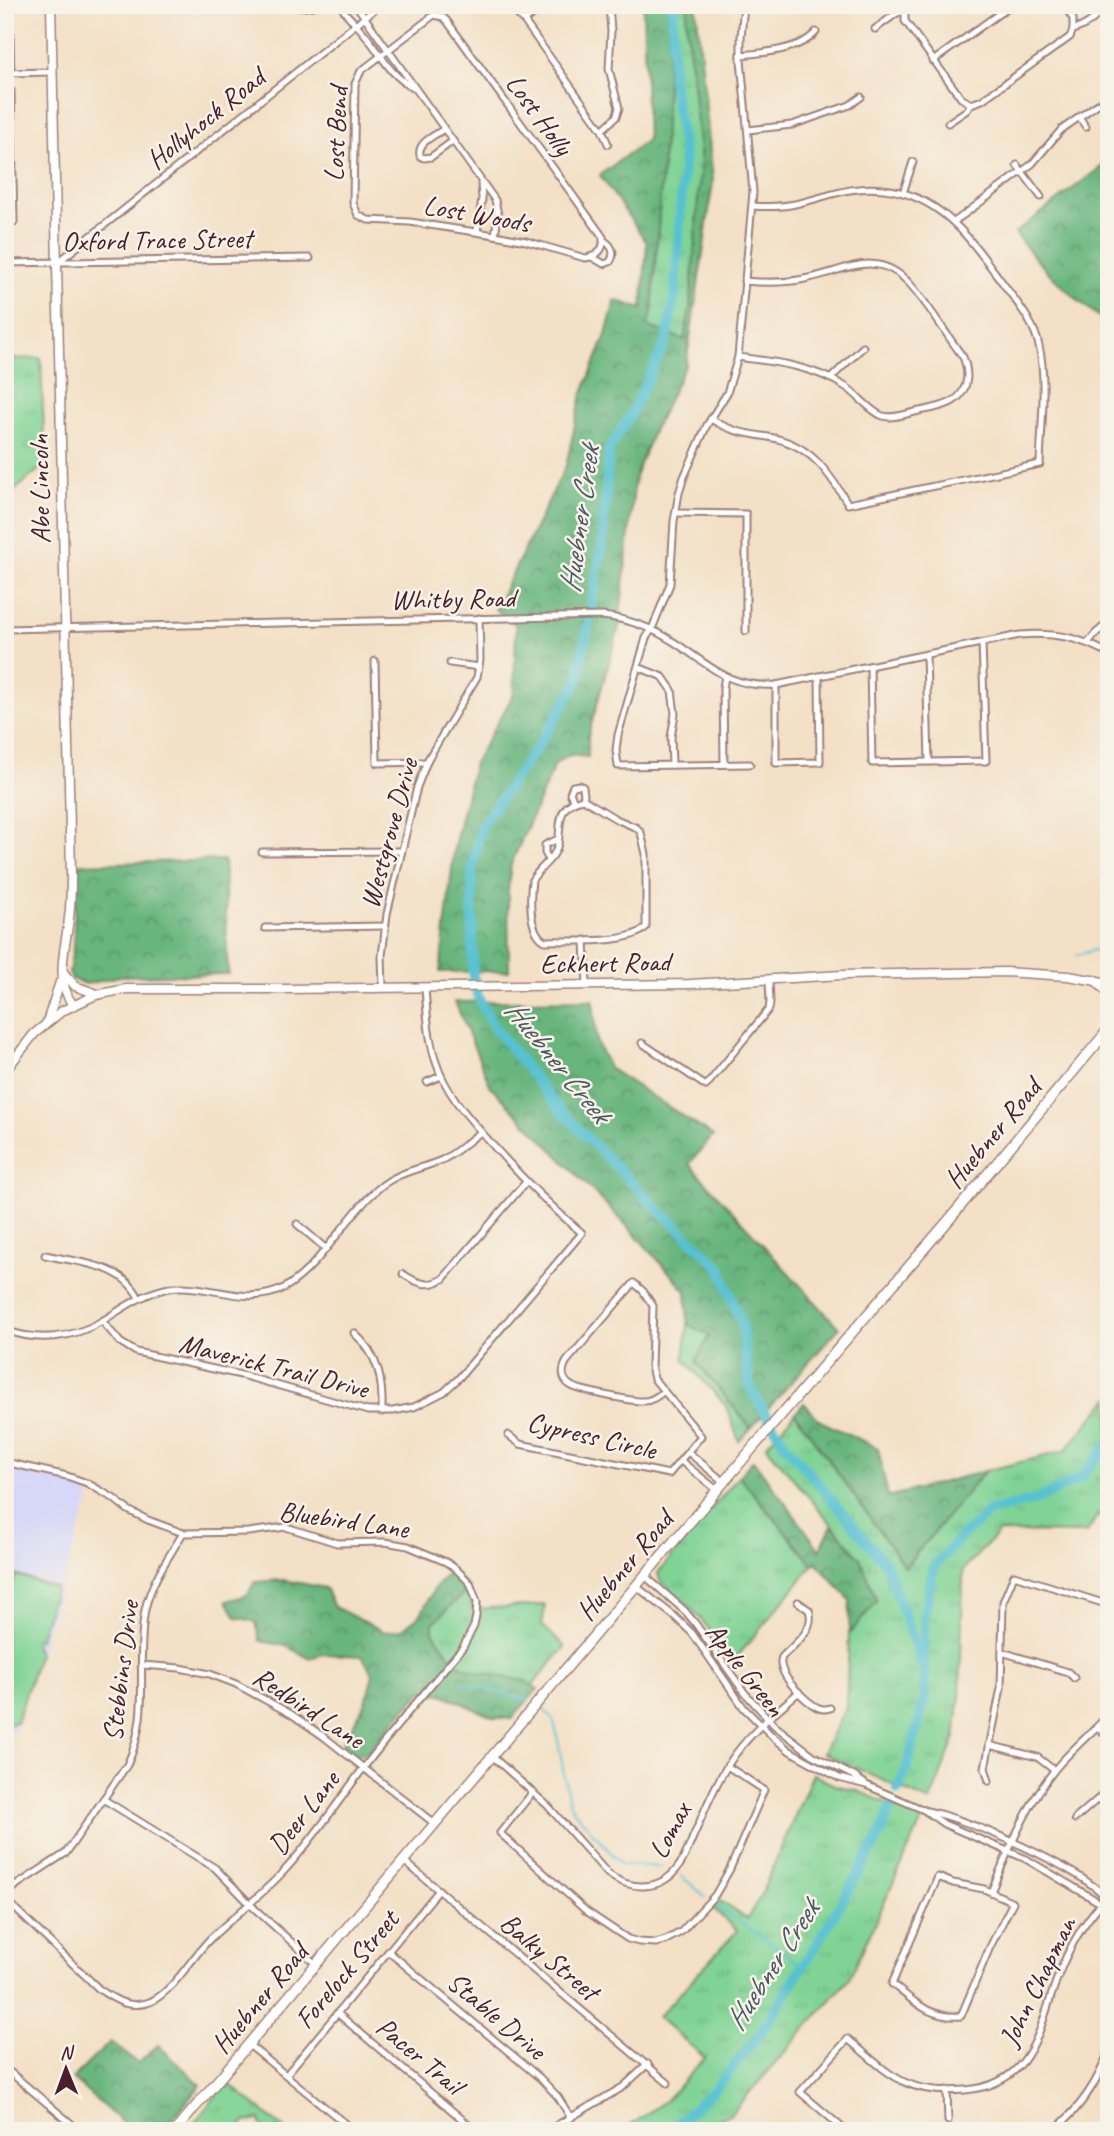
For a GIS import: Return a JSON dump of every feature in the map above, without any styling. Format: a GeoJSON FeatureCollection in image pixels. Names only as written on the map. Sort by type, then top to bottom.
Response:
{"type":"FeatureCollection","features":[{"type":"Feature","properties":{"kind":"main road","name":"Abe Lincoln"},"geometry":{"type":"LineString","coordinates":[[51,5],[71,873],[70,915],[63,972],[73,1005]]}},
{"type":"Feature","properties":{"kind":"main road"},"geometry":{"type":"LineString","coordinates":[[63,972],[73,985],[81,990],[100,994]]}},
{"type":"Feature","properties":{"kind":"main road"},"geometry":{"type":"LineString","coordinates":[[47,1022],[63,972]]}},
{"type":"Feature","properties":{"kind":"main road","name":"Eckhert Road"},"geometry":{"type":"LineString","coordinates":[[5,1071],[26,1042],[47,1022],[73,1005],[100,994],[137,988],[587,986],[690,984],[842,975],[1005,972],[1109,981]]}},
{"type":"Feature","properties":{"kind":"main road"},"geometry":{"type":"LineString","coordinates":[[1095,980],[1109,994]]}},
{"type":"Feature","properties":{"kind":"main road","name":"Huebner Road"},"geometry":{"type":"LineString","coordinates":[[175,2131],[1109,1028]]}},
{"type":"Feature","properties":{"kind":"street"},"geometry":{"type":"LineString","coordinates":[[9,5],[8,73],[53,72]]}},
{"type":"Feature","properties":{"kind":"street"},"geometry":{"type":"LineString","coordinates":[[289,5],[317,5]]}},
{"type":"Feature","properties":{"kind":"street"},"geometry":{"type":"LineString","coordinates":[[356,5],[495,200],[498,207],[495,234]]}},
{"type":"Feature","properties":{"kind":"street","name":"Hollyhock Road"},"geometry":{"type":"LineString","coordinates":[[57,263],[380,5]]}},
{"type":"Feature","properties":{"kind":"street"},"geometry":{"type":"LineString","coordinates":[[508,5],[524,21],[601,130],[608,144]]}},
{"type":"Feature","properties":{"kind":"street"},"geometry":{"type":"LineString","coordinates":[[524,21],[547,5]]}},
{"type":"Feature","properties":{"kind":"street"},"geometry":{"type":"LineString","coordinates":[[601,130],[616,117],[620,108],[609,69],[609,5]]}},
{"type":"Feature","properties":{"kind":"street"},"geometry":{"type":"LineString","coordinates":[[744,5],[741,55],[752,175],[752,206],[738,357],[727,393],[711,419],[684,477],[676,513],[670,584],[646,638],[616,743],[618,766],[750,764]]}},
{"type":"Feature","properties":{"kind":"street"},"geometry":{"type":"LineString","coordinates":[[933,61],[1011,5]]}},
{"type":"Feature","properties":{"kind":"street"},"geometry":{"type":"LineString","coordinates":[[948,123],[971,104],[982,100],[1070,37],[1073,19],[1064,5]]}},
{"type":"Feature","properties":{"kind":"street"},"geometry":{"type":"LineString","coordinates":[[341,6],[400,81],[414,88]]}},
{"type":"Feature","properties":{"kind":"street"},"geometry":{"type":"LineString","coordinates":[[907,8],[905,21],[961,98],[971,104]]}},
{"type":"Feature","properties":{"kind":"street"},"geometry":{"type":"LineString","coordinates":[[875,29],[907,8]]}},
{"type":"Feature","properties":{"kind":"street"},"geometry":{"type":"LineString","coordinates":[[1073,30],[1081,28],[1102,10]]}},
{"type":"Feature","properties":{"kind":"street","name":"Lost Bend"},"geometry":{"type":"LineString","coordinates":[[356,212],[353,203],[355,84],[361,71],[432,16],[439,15]]}},
{"type":"Feature","properties":{"kind":"street","name":"Lost Holly"},"geometry":{"type":"LineString","coordinates":[[439,15],[447,21],[603,240],[611,245],[612,259]]}},
{"type":"Feature","properties":{"kind":"street"},"geometry":{"type":"LineString","coordinates":[[741,55],[776,51],[809,40],[816,32]]}},
{"type":"Feature","properties":{"kind":"street"},"geometry":{"type":"LineString","coordinates":[[5,222],[14,222],[11,91]]}},
{"type":"Feature","properties":{"kind":"street"},"geometry":{"type":"LineString","coordinates":[[954,222],[1022,172],[1055,135],[1109,96]]}},
{"type":"Feature","properties":{"kind":"street"},"geometry":{"type":"LineString","coordinates":[[748,130],[792,125],[850,105],[861,97]]}},
{"type":"Feature","properties":{"kind":"street"},"geometry":{"type":"LineString","coordinates":[[1079,117],[1086,127]]}},
{"type":"Feature","properties":{"kind":"street"},"geometry":{"type":"LineString","coordinates":[[444,129],[421,144],[420,156],[431,158],[453,141]]}},
{"type":"Feature","properties":{"kind":"street"},"geometry":{"type":"LineString","coordinates":[[904,193],[913,162]]}},
{"type":"Feature","properties":{"kind":"street"},"geometry":{"type":"LineString","coordinates":[[1017,165],[1041,197]]}},
{"type":"Feature","properties":{"kind":"street"},"geometry":{"type":"LineString","coordinates":[[477,231],[482,200],[481,180]]}},
{"type":"Feature","properties":{"kind":"street"},"geometry":{"type":"LineString","coordinates":[[711,419],[736,432],[786,440],[803,449],[824,468],[848,504],[1040,464],[1042,368],[1037,336],[1021,308],[967,234],[954,222],[934,207],[904,193],[885,189],[855,189],[794,204],[752,206]]}},
{"type":"Feature","properties":{"kind":"street","name":"Lost Woods"},"geometry":{"type":"LineString","coordinates":[[356,212],[368,220],[410,222],[495,234],[586,258],[592,257],[598,263],[607,264],[612,259]]}},
{"type":"Feature","properties":{"kind":"street"},"geometry":{"type":"LineString","coordinates":[[592,257],[600,251],[603,240]]}},
{"type":"Feature","properties":{"kind":"street","name":"Oxford Trace Street"},"geometry":{"type":"LineString","coordinates":[[5,263],[310,258]]}},
{"type":"Feature","properties":{"kind":"street"},"geometry":{"type":"LineString","coordinates":[[738,357],[792,364],[831,378],[849,388],[884,417],[947,405],[961,395],[966,383],[965,361],[910,284],[893,271],[865,263],[807,279],[744,281]]}},
{"type":"Feature","properties":{"kind":"street"},"geometry":{"type":"LineString","coordinates":[[831,378],[863,347]]}},
{"type":"Feature","properties":{"kind":"street"},"geometry":{"type":"LineString","coordinates":[[676,513],[746,514],[746,631]]}},
{"type":"Feature","properties":{"kind":"street","name":"Whitby Road"},"geometry":{"type":"LineString","coordinates":[[5,629],[613,617],[652,629],[725,676],[747,684],[776,685],[1038,634],[1061,635],[1088,643],[1109,654]]}},
{"type":"Feature","properties":{"kind":"street","name":"Westgrove Drive"},"geometry":{"type":"LineString","coordinates":[[383,988],[385,926],[417,787],[427,762],[477,677],[479,618]]}},
{"type":"Feature","properties":{"kind":"street"},"geometry":{"type":"LineString","coordinates":[[1088,643],[1109,622]]}},
{"type":"Feature","properties":{"kind":"street"},"geometry":{"type":"LineString","coordinates":[[870,666],[872,763],[986,761],[982,643]]}},
{"type":"Feature","properties":{"kind":"street"},"geometry":{"type":"LineString","coordinates":[[926,654],[929,762]]}},
{"type":"Feature","properties":{"kind":"street"},"geometry":{"type":"LineString","coordinates":[[375,661],[377,763],[427,762]]}},
{"type":"Feature","properties":{"kind":"street"},"geometry":{"type":"LineString","coordinates":[[450,663],[479,667]]}},
{"type":"Feature","properties":{"kind":"street"},"geometry":{"type":"LineString","coordinates":[[638,667],[663,677],[672,690],[675,714],[671,737],[672,765]]}},
{"type":"Feature","properties":{"kind":"street"},"geometry":{"type":"LineString","coordinates":[[724,764],[725,676]]}},
{"type":"Feature","properties":{"kind":"street"},"geometry":{"type":"LineString","coordinates":[[776,685],[776,763],[820,762],[819,676]]}},
{"type":"Feature","properties":{"kind":"street"},"geometry":{"type":"LineString","coordinates":[[574,801],[570,793],[573,786],[577,785],[583,787],[583,799]]}},
{"type":"Feature","properties":{"kind":"street"},"geometry":{"type":"LineString","coordinates":[[583,799],[637,828],[644,839],[647,922],[644,929],[635,935],[545,941],[534,931],[532,880],[556,852],[562,816],[574,801],[583,799]]}},
{"type":"Feature","properties":{"kind":"street"},"geometry":{"type":"LineString","coordinates":[[549,860],[545,845],[558,839]]}},
{"type":"Feature","properties":{"kind":"street"},"geometry":{"type":"LineString","coordinates":[[262,852],[401,850]]}},
{"type":"Feature","properties":{"kind":"street"},"geometry":{"type":"LineString","coordinates":[[265,928],[385,926]]}},
{"type":"Feature","properties":{"kind":"street"},"geometry":{"type":"LineString","coordinates":[[585,940],[587,986]]}},
{"type":"Feature","properties":{"kind":"street"},"geometry":{"type":"LineString","coordinates":[[642,1042],[706,1086],[769,1009],[769,980]]}},
{"type":"Feature","properties":{"kind":"street"},"geometry":{"type":"LineString","coordinates":[[403,1273],[423,1284],[436,1283],[443,1279],[526,1182],[456,1102],[441,1076],[429,1033],[425,988]]}},
{"type":"Feature","properties":{"kind":"street"},"geometry":{"type":"LineString","coordinates":[[427,1082],[441,1076]]}},
{"type":"Feature","properties":{"kind":"street"},"geometry":{"type":"LineString","coordinates":[[5,1330],[20,1335],[49,1338],[76,1333],[102,1321],[139,1298],[158,1291],[184,1287],[236,1296],[269,1294],[301,1276],[379,1188],[404,1173],[450,1156],[481,1132]]}},
{"type":"Feature","properties":{"kind":"street","name":"Maverick Trail Drive"},"geometry":{"type":"LineString","coordinates":[[102,1321],[120,1342],[136,1352],[241,1375],[359,1409],[382,1412],[414,1407],[451,1386],[582,1233],[526,1182]]}},
{"type":"Feature","properties":{"kind":"street"},"geometry":{"type":"LineString","coordinates":[[297,1224],[325,1248]]}},
{"type":"Feature","properties":{"kind":"street"},"geometry":{"type":"LineString","coordinates":[[45,1255],[110,1269],[130,1282],[139,1298]]}},
{"type":"Feature","properties":{"kind":"street"},"geometry":{"type":"LineString","coordinates":[[663,1392],[652,1400],[637,1401],[576,1388],[569,1385],[564,1378],[563,1368],[567,1361],[634,1283],[653,1306],[651,1371],[663,1392],[701,1436],[681,1461],[720,1486]]}},
{"type":"Feature","properties":{"kind":"street"},"geometry":{"type":"LineString","coordinates":[[354,1333],[371,1353],[382,1380],[382,1412]]}},
{"type":"Feature","properties":{"kind":"street","name":"Cypress Circle"},"geometry":{"type":"LineString","coordinates":[[508,1435],[520,1444],[669,1474],[681,1461]]}},
{"type":"Feature","properties":{"kind":"street"},"geometry":{"type":"LineString","coordinates":[[688,1452],[720,1486]]}},
{"type":"Feature","properties":{"kind":"street","name":"Bluebird Lane"},"geometry":{"type":"LineString","coordinates":[[5,1462],[86,1483],[128,1510],[183,1533],[248,1532],[286,1527],[337,1543],[384,1542],[408,1546],[446,1562],[470,1583],[477,1602],[474,1626]]}},
{"type":"Feature","properties":{"kind":"street","name":"Stebbins Drive"},"geometry":{"type":"LineString","coordinates":[[5,1897],[18,1884],[66,1853],[125,1769],[133,1751],[142,1715],[143,1625],[148,1599],[158,1575],[183,1533]]}},
{"type":"Feature","properties":{"kind":"street"},"geometry":{"type":"LineString","coordinates":[[989,1781],[985,1768],[1001,1688],[1003,1602],[1014,1575],[1109,1605]]}},
{"type":"Feature","properties":{"kind":"street","name":"Apple Green"},"geometry":{"type":"LineString","coordinates":[[645,1576],[685,1611],[767,1719],[797,1745],[866,1785]]}},
{"type":"Feature","properties":{"kind":"street","name":"Apple Green"},"geometry":{"type":"LineString","coordinates":[[636,1586],[692,1633],[735,1696],[760,1725],[807,1761],[839,1778],[866,1785],[1013,1843],[1056,1864],[1108,1897]]}},
{"type":"Feature","properties":{"kind":"street"},"geometry":{"type":"LineString","coordinates":[[798,1602],[809,1610],[811,1622],[779,1664],[799,1692],[818,1708],[830,1708]]}},
{"type":"Feature","properties":{"kind":"street","name":"Deer Lane"},"geometry":{"type":"LineString","coordinates":[[5,1897],[113,2000],[125,2004],[144,2004],[154,2000],[168,1990],[212,1938],[250,1904],[300,1852],[363,1768],[463,1647],[474,1626]]}},
{"type":"Feature","properties":{"kind":"street"},"geometry":{"type":"LineString","coordinates":[[1002,1653],[1068,1672],[1074,1678]]}},
{"type":"Feature","properties":{"kind":"street","name":"Redbird Lane"},"geometry":{"type":"LineString","coordinates":[[142,1665],[210,1674],[236,1684],[307,1724],[435,1824]]}},
{"type":"Feature","properties":{"kind":"street","name":"Lomax"},"geometry":{"type":"LineString","coordinates":[[492,1757],[533,1792],[608,1874],[625,1884],[645,1886],[664,1881],[678,1868],[727,1766],[760,1725],[799,1692]]}},
{"type":"Feature","properties":{"kind":"street"},"geometry":{"type":"LineString","coordinates":[[991,1892],[1031,1805],[1055,1770],[1109,1714]]}},
{"type":"Feature","properties":{"kind":"street"},"geometry":{"type":"LineString","coordinates":[[1097,1727],[1109,1737]]}},
{"type":"Feature","properties":{"kind":"street"},"geometry":{"type":"LineString","coordinates":[[989,1745],[1037,1757],[1055,1770]]}},
{"type":"Feature","properties":{"kind":"street"},"geometry":{"type":"LineString","coordinates":[[533,1792],[500,1833],[586,1910],[628,1939],[656,1943],[681,1932],[715,1895],[730,1869],[764,1790],[727,1766]]}},
{"type":"Feature","properties":{"kind":"street"},"geometry":{"type":"LineString","coordinates":[[1075,1819],[1109,1789]]}},
{"type":"Feature","properties":{"kind":"street"},"geometry":{"type":"LineString","coordinates":[[103,1799],[215,1868],[317,1965]]}},
{"type":"Feature","properties":{"kind":"street","name":"Apple Green"},"geometry":{"type":"LineString","coordinates":[[924,1810],[944,1824],[1009,1852],[1066,1881],[1109,1908]]}},
{"type":"Feature","properties":{"kind":"street","name":"Balky Street"},"geometry":{"type":"LineString","coordinates":[[404,1861],[668,2083]]}},
{"type":"Feature","properties":{"kind":"street"},"geometry":{"type":"LineString","coordinates":[[938,1877],[991,1892],[1013,1902],[990,1947],[961,2016],[948,2017],[923,2009],[892,1984],[938,1877]]}},
{"type":"Feature","properties":{"kind":"street","name":"Forelock Street"},"geometry":{"type":"LineString","coordinates":[[286,2075],[439,1890]]}},
{"type":"Feature","properties":{"kind":"street","name":"John Chapman"},"geometry":{"type":"LineString","coordinates":[[846,2131],[800,2092],[848,2039],[899,2081],[925,2090],[969,2090],[1003,2078],[1024,2061],[1038,2038],[1061,1968],[1072,1945],[1085,1924],[1108,1897]]}},
{"type":"Feature","properties":{"kind":"street","name":"Stable Drive"},"geometry":{"type":"LineString","coordinates":[[388,1952],[540,2078],[558,2097],[571,2118]]}},
{"type":"Feature","properties":{"kind":"street","name":"Pacer Trail"},"geometry":{"type":"LineString","coordinates":[[337,2013],[476,2131]]}},
{"type":"Feature","properties":{"kind":"street"},"geometry":{"type":"LineString","coordinates":[[249,2045],[354,2131]]}},
{"type":"Feature","properties":{"kind":"street"},"geometry":{"type":"LineString","coordinates":[[1053,2131],[1073,2113],[1088,2094],[1109,2050]]}},
{"type":"Feature","properties":{"kind":"street"},"geometry":{"type":"LineString","coordinates":[[547,2131],[623,2087],[648,2064]]}},
{"type":"Feature","properties":{"kind":"street"},"geometry":{"type":"LineString","coordinates":[[7,2072],[79,2131]]}},
{"type":"Feature","properties":{"kind":"street"},"geometry":{"type":"LineString","coordinates":[[947,2091],[948,2121]]}},
{"type":"Feature","properties":{"kind":"shaded area"},"geometry":{"type":"Polygon","coordinates":[[[5,1467],[69,1479],[91,1494],[18,1721],[5,1750],[5,1467]]]}},
{"type":"Feature","properties":{"kind":"green space"},"geometry":{"type":"Polygon","coordinates":[[[643,5],[669,5],[660,197],[652,313],[647,326],[684,340],[690,308],[701,160],[686,19],[689,5],[696,5],[713,181],[686,364],[654,429],[635,477],[619,627],[588,736],[588,757],[570,755],[555,764],[511,864],[508,890],[509,971],[440,972],[455,843],[474,763],[514,694],[516,625],[495,609],[566,466],[581,398],[606,335],[615,300],[642,309],[647,243],[600,175],[647,140],[643,5]]]}},
{"type":"Feature","properties":{"kind":"green space"},"geometry":{"type":"Polygon","coordinates":[[[669,5],[689,5],[686,19],[701,160],[690,308],[685,340],[646,326],[652,313],[665,121],[669,5]]]}},
{"type":"Feature","properties":{"kind":"green space"},"geometry":{"type":"Polygon","coordinates":[[[1109,161],[1109,324],[1058,282],[1015,233],[1109,161]]]}},
{"type":"Feature","properties":{"kind":"green space"},"geometry":{"type":"Polygon","coordinates":[[[41,358],[45,464],[5,499],[5,359],[41,358]]]}},
{"type":"Feature","properties":{"kind":"green space"},"geometry":{"type":"Polygon","coordinates":[[[224,860],[228,974],[120,976],[87,984],[72,979],[69,973],[73,948],[77,864],[224,860]]]}},
{"type":"Feature","properties":{"kind":"green space"},"geometry":{"type":"Polygon","coordinates":[[[593,1000],[597,1043],[609,1068],[713,1136],[689,1164],[839,1328],[751,1428],[696,1361],[709,1336],[688,1324],[686,1291],[632,1231],[491,1087],[455,1002],[593,1000]]]}},
{"type":"Feature","properties":{"kind":"green space"},"geometry":{"type":"Polygon","coordinates":[[[688,1324],[710,1335],[696,1362],[751,1428],[739,1441],[726,1406],[684,1359],[688,1324]]]}},
{"type":"Feature","properties":{"kind":"green space"},"geometry":{"type":"Polygon","coordinates":[[[1109,1398],[1109,1500],[1086,1533],[999,1532],[963,1570],[960,1695],[955,1737],[930,1802],[823,1753],[846,1707],[849,1634],[876,1601],[860,1558],[766,1446],[795,1413],[905,1567],[985,1471],[1065,1451],[1109,1398]]]}},
{"type":"Feature","properties":{"kind":"green space"},"geometry":{"type":"Polygon","coordinates":[[[804,1403],[820,1421],[878,1448],[888,1497],[985,1471],[905,1567],[795,1413],[804,1403]]]}},
{"type":"Feature","properties":{"kind":"green space"},"geometry":{"type":"Polygon","coordinates":[[[753,1460],[820,1550],[832,1525],[860,1558],[877,1601],[849,1634],[850,1600],[816,1562],[813,1565],[739,1476],[753,1460]]]}},
{"type":"Feature","properties":{"kind":"green space"},"geometry":{"type":"Polygon","coordinates":[[[739,1476],[813,1565],[732,1663],[700,1618],[660,1581],[658,1573],[739,1476]]]}},
{"type":"Feature","properties":{"kind":"green space"},"geometry":{"type":"Polygon","coordinates":[[[450,1570],[469,1588],[433,1623],[433,1632],[455,1663],[476,1672],[525,1681],[538,1689],[511,1719],[492,1717],[442,1694],[422,1692],[367,1753],[356,1756],[342,1744],[366,1702],[373,1674],[362,1656],[324,1654],[309,1658],[286,1646],[260,1641],[256,1622],[236,1617],[227,1601],[247,1595],[255,1582],[284,1580],[325,1588],[334,1607],[385,1632],[401,1630],[421,1614],[434,1589],[450,1570]]]}},
{"type":"Feature","properties":{"kind":"green space"},"geometry":{"type":"Polygon","coordinates":[[[16,1575],[56,1588],[39,1640],[35,1639],[35,1648],[39,1653],[17,1721],[5,1727],[5,1608],[16,1575]]]}},
{"type":"Feature","properties":{"kind":"green space"},"geometry":{"type":"Polygon","coordinates":[[[469,1588],[472,1609],[545,1605],[542,1625],[565,1647],[532,1686],[525,1681],[476,1672],[455,1663],[433,1633],[433,1623],[469,1588]]]}},
{"type":"Feature","properties":{"kind":"green space"},"geometry":{"type":"Polygon","coordinates":[[[813,1774],[834,1785],[855,1790],[923,1818],[849,1979],[730,2115],[709,2122],[700,2131],[623,2131],[666,2100],[705,2058],[658,2017],[737,1931],[713,1908],[719,1900],[747,1919],[761,1895],[813,1774]]]}},
{"type":"Feature","properties":{"kind":"green space"},"geometry":{"type":"Polygon","coordinates":[[[110,2042],[138,2063],[158,2045],[201,2085],[162,2131],[132,2131],[72,2079],[110,2042]]]}},
{"type":"Feature","properties":{"kind":"green space"},"geometry":{"type":"Polygon","coordinates":[[[227,2082],[287,2131],[264,2131],[260,2120],[244,2122],[241,2131],[188,2131],[227,2082]]]}},
{"type":"Feature","properties":{"kind":"waterway","name":"Huebner Creek"},"geometry":{"type":"LineString","coordinates":[[673,5],[672,79],[684,155],[675,294],[666,341],[631,414],[609,449],[603,540],[578,682],[542,740],[482,825],[472,870],[473,976],[478,997],[493,1026],[560,1110],[720,1267],[742,1325],[750,1388],[784,1443],[886,1564],[924,1670],[925,1698],[907,1767],[898,1790]]}},
{"type":"Feature","properties":{"kind":"waterway"},"geometry":{"type":"LineString","coordinates":[[1077,955],[1095,950]]}},
{"type":"Feature","properties":{"kind":"waterway"},"geometry":{"type":"LineString","coordinates":[[924,1662],[924,1616],[934,1566],[990,1511],[1037,1500],[1080,1478],[1109,1444]]}},
{"type":"Feature","properties":{"kind":"waterway"},"geometry":{"type":"LineString","coordinates":[[461,1683],[529,1700]]}},
{"type":"Feature","properties":{"kind":"waterway"},"geometry":{"type":"LineString","coordinates":[[543,1708],[552,1718],[556,1730],[569,1802],[575,1812],[621,1864],[661,1867]]}},
{"type":"Feature","properties":{"kind":"waterway","name":"Huebner Creek"},"geometry":{"type":"LineString","coordinates":[[669,2131],[716,2088],[764,2028],[828,1926],[880,1835],[891,1806]]}},
{"type":"Feature","properties":{"kind":"waterway"},"geometry":{"type":"LineString","coordinates":[[681,1876],[706,1897]]}},
{"type":"Feature","properties":{"kind":"waterway"},"geometry":{"type":"LineString","coordinates":[[714,1904],[803,1966]]}}]}
